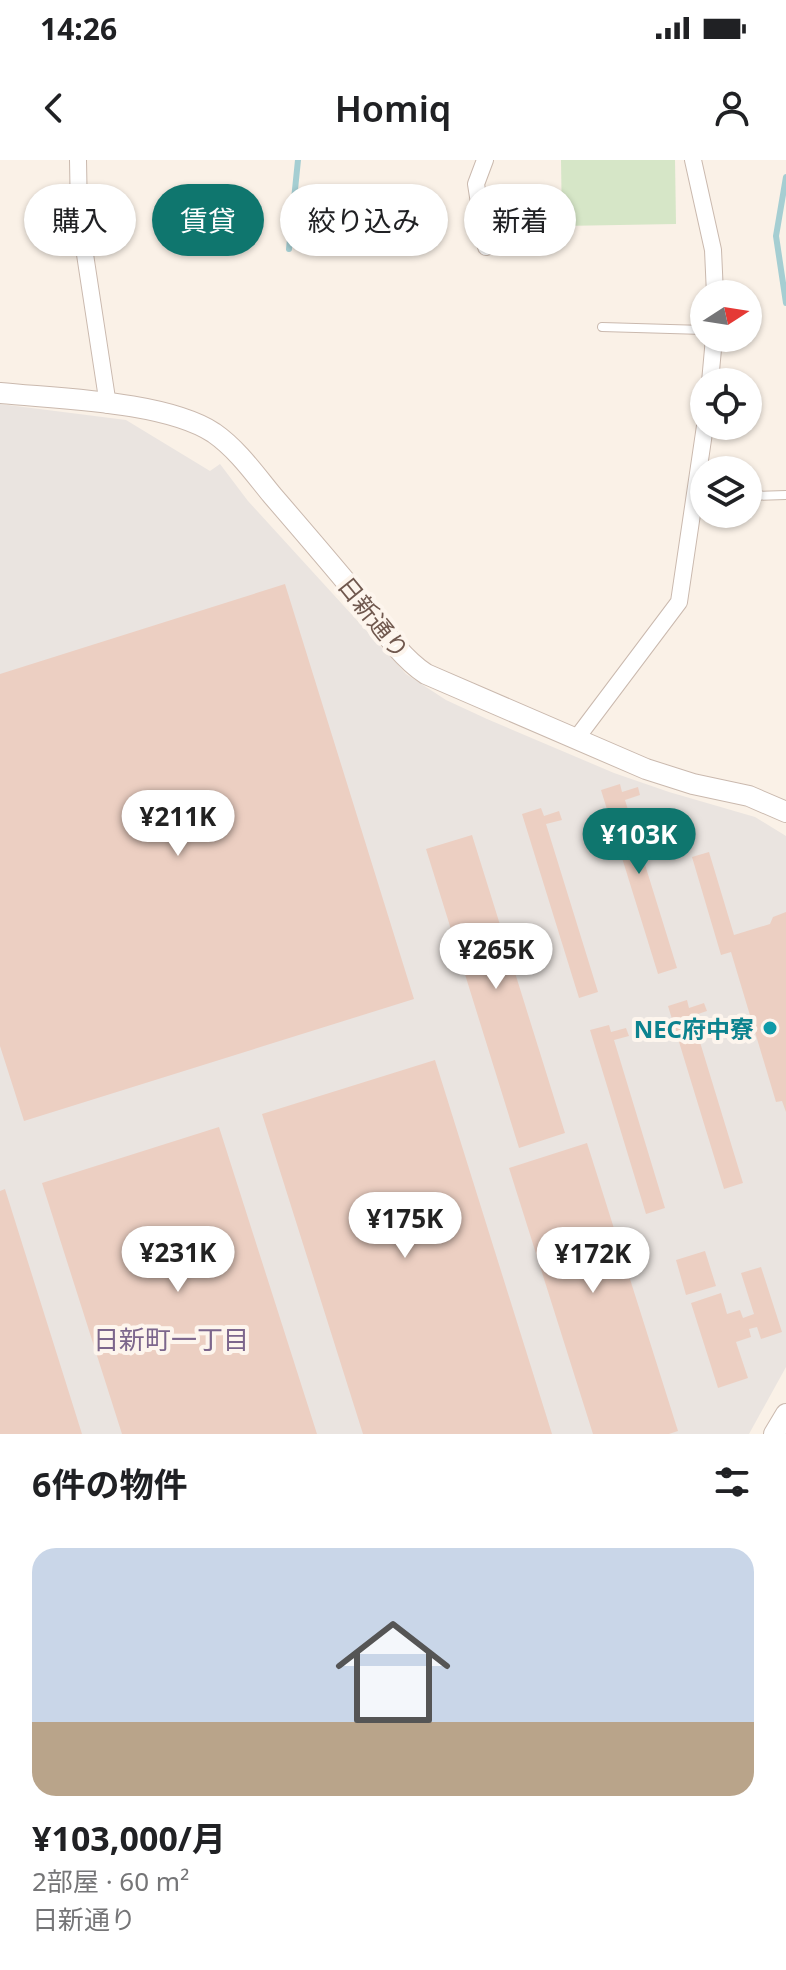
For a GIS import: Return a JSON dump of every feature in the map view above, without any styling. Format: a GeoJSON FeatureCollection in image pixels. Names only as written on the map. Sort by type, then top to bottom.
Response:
{"type":"FeatureCollection","features":[{"type":"Feature","properties":{"kind":"street"},"geometry":{"type":"LineString","coordinates":[[78,160],[79,215],[108,405]]}},
{"type":"Feature","properties":{"kind":"street"},"geometry":{"type":"LineString","coordinates":[[476,184],[485,160]]}},
{"type":"Feature","properties":{"kind":"street"},"geometry":{"type":"LineString","coordinates":[[693,160],[713,250],[714,280]]}},
{"type":"Feature","properties":{"kind":"street","name":"日新通り"},"geometry":{"type":"LineString","coordinates":[[0,393],[171,415],[213,433],[253,471],[413,665],[441,681],[667,777],[749,796],[786,812]]}},
{"type":"Feature","properties":{"kind":"street"},"geometry":{"type":"LineString","coordinates":[[576,739],[679,602],[693,528]]}},
{"type":"Feature","properties":{"kind":"street"},"geometry":{"type":"LineString","coordinates":[[774,1434],[786,1414]]}},
{"type":"Feature","properties":{"kind":"lane"},"geometry":{"type":"LineString","coordinates":[[602,327],[690,330]]}},
{"type":"Feature","properties":{"kind":"lane"},"geometry":{"type":"LineString","coordinates":[[762,496],[786,495]]}},
{"type":"Feature","properties":{"kind":"shaded area"},"geometry":{"type":"Polygon","coordinates":[[[0,404],[126,420],[210,471],[220,464],[248,501],[406,674],[446,700],[487,719],[614,773],[755,817],[786,836],[786,1367],[749,1434],[0,1434],[0,404]]]}},
{"type":"Feature","properties":{"kind":"green space"},"geometry":{"type":"Polygon","coordinates":[[[561,160],[675,160],[676,224],[576,226],[576,184],[561,184],[561,160]]]}},
{"type":"Feature","properties":{"kind":"building"},"geometry":{"type":"Polygon","coordinates":[[[285,584],[414,999],[24,1121],[0,1046],[0,674],[285,584]]]}},
{"type":"Feature","properties":{"kind":"building"},"geometry":{"type":"Polygon","coordinates":[[[620,784],[622,792],[638,787],[640,795],[625,800],[677,968],[658,974],[601,790],[620,784]]]}},
{"type":"Feature","properties":{"kind":"building"},"geometry":{"type":"Polygon","coordinates":[[[541,808],[544,816],[559,811],[562,820],[546,824],[598,992],[579,998],[522,814],[541,808]]]}},
{"type":"Feature","properties":{"kind":"building"},"geometry":{"type":"Polygon","coordinates":[[[472,835],[565,1133],[519,1148],[426,849],[472,835]]]}},
{"type":"Feature","properties":{"kind":"building","name":"NEC府中寮"},"geometry":{"type":"Polygon","coordinates":[[[709,852],[734,935],[770,924],[773,917],[786,912],[786,1112],[782,1101],[776,1102],[731,952],[721,955],[692,857],[709,852]]]}},
{"type":"Feature","properties":{"kind":"building"},"geometry":{"type":"Polygon","coordinates":[[[687,1000],[689,1008],[704,1003],[707,1011],[692,1016],[743,1183],[724,1189],[668,1006],[687,1000]]]}},
{"type":"Feature","properties":{"kind":"building"},"geometry":{"type":"Polygon","coordinates":[[[609,1025],[611,1032],[626,1028],[629,1036],[614,1040],[665,1208],[646,1214],[590,1030],[609,1025]]]}},
{"type":"Feature","properties":{"kind":"building"},"geometry":{"type":"Polygon","coordinates":[[[435,1060],[552,1434],[363,1434],[262,1114],[435,1060]]]}},
{"type":"Feature","properties":{"kind":"building"},"geometry":{"type":"Polygon","coordinates":[[[219,1127],[317,1434],[122,1434],[42,1183],[219,1127]]]}},
{"type":"Feature","properties":{"kind":"building"},"geometry":{"type":"Polygon","coordinates":[[[587,1143],[678,1431],[669,1434],[593,1434],[509,1168],[587,1143]]]}},
{"type":"Feature","properties":{"kind":"building"},"geometry":{"type":"Polygon","coordinates":[[[5,1189],[82,1434],[0,1434],[0,1191],[5,1189]]]}},
{"type":"Feature","properties":{"kind":"building"},"geometry":{"type":"Polygon","coordinates":[[[705,1251],[716,1286],[686,1295],[676,1260],[705,1251]]]}},
{"type":"Feature","properties":{"kind":"building"},"geometry":{"type":"Polygon","coordinates":[[[761,1267],[782,1332],[761,1339],[757,1327],[749,1329],[751,1337],[736,1342],[748,1378],[718,1388],[691,1303],[721,1293],[727,1314],[740,1310],[743,1318],[754,1314],[741,1273],[761,1267]]]}},
{"type":"Feature","properties":{"kind":"waterway"},"geometry":{"type":"LineString","coordinates":[[296,184],[298,160]]}},
{"type":"Feature","properties":{"kind":"waterway"},"geometry":{"type":"LineString","coordinates":[[786,177],[776,236],[786,303]]}},
{"type":"Feature","properties":{"kind":"place","name":"NEC府中寮"},"geometry":{"type":"Point","coordinates":[770,1028]}},
{"type":"Feature","properties":{"kind":"district","name":"日新町一丁目"},"geometry":{"type":"Point","coordinates":[171,1339]}}]}
